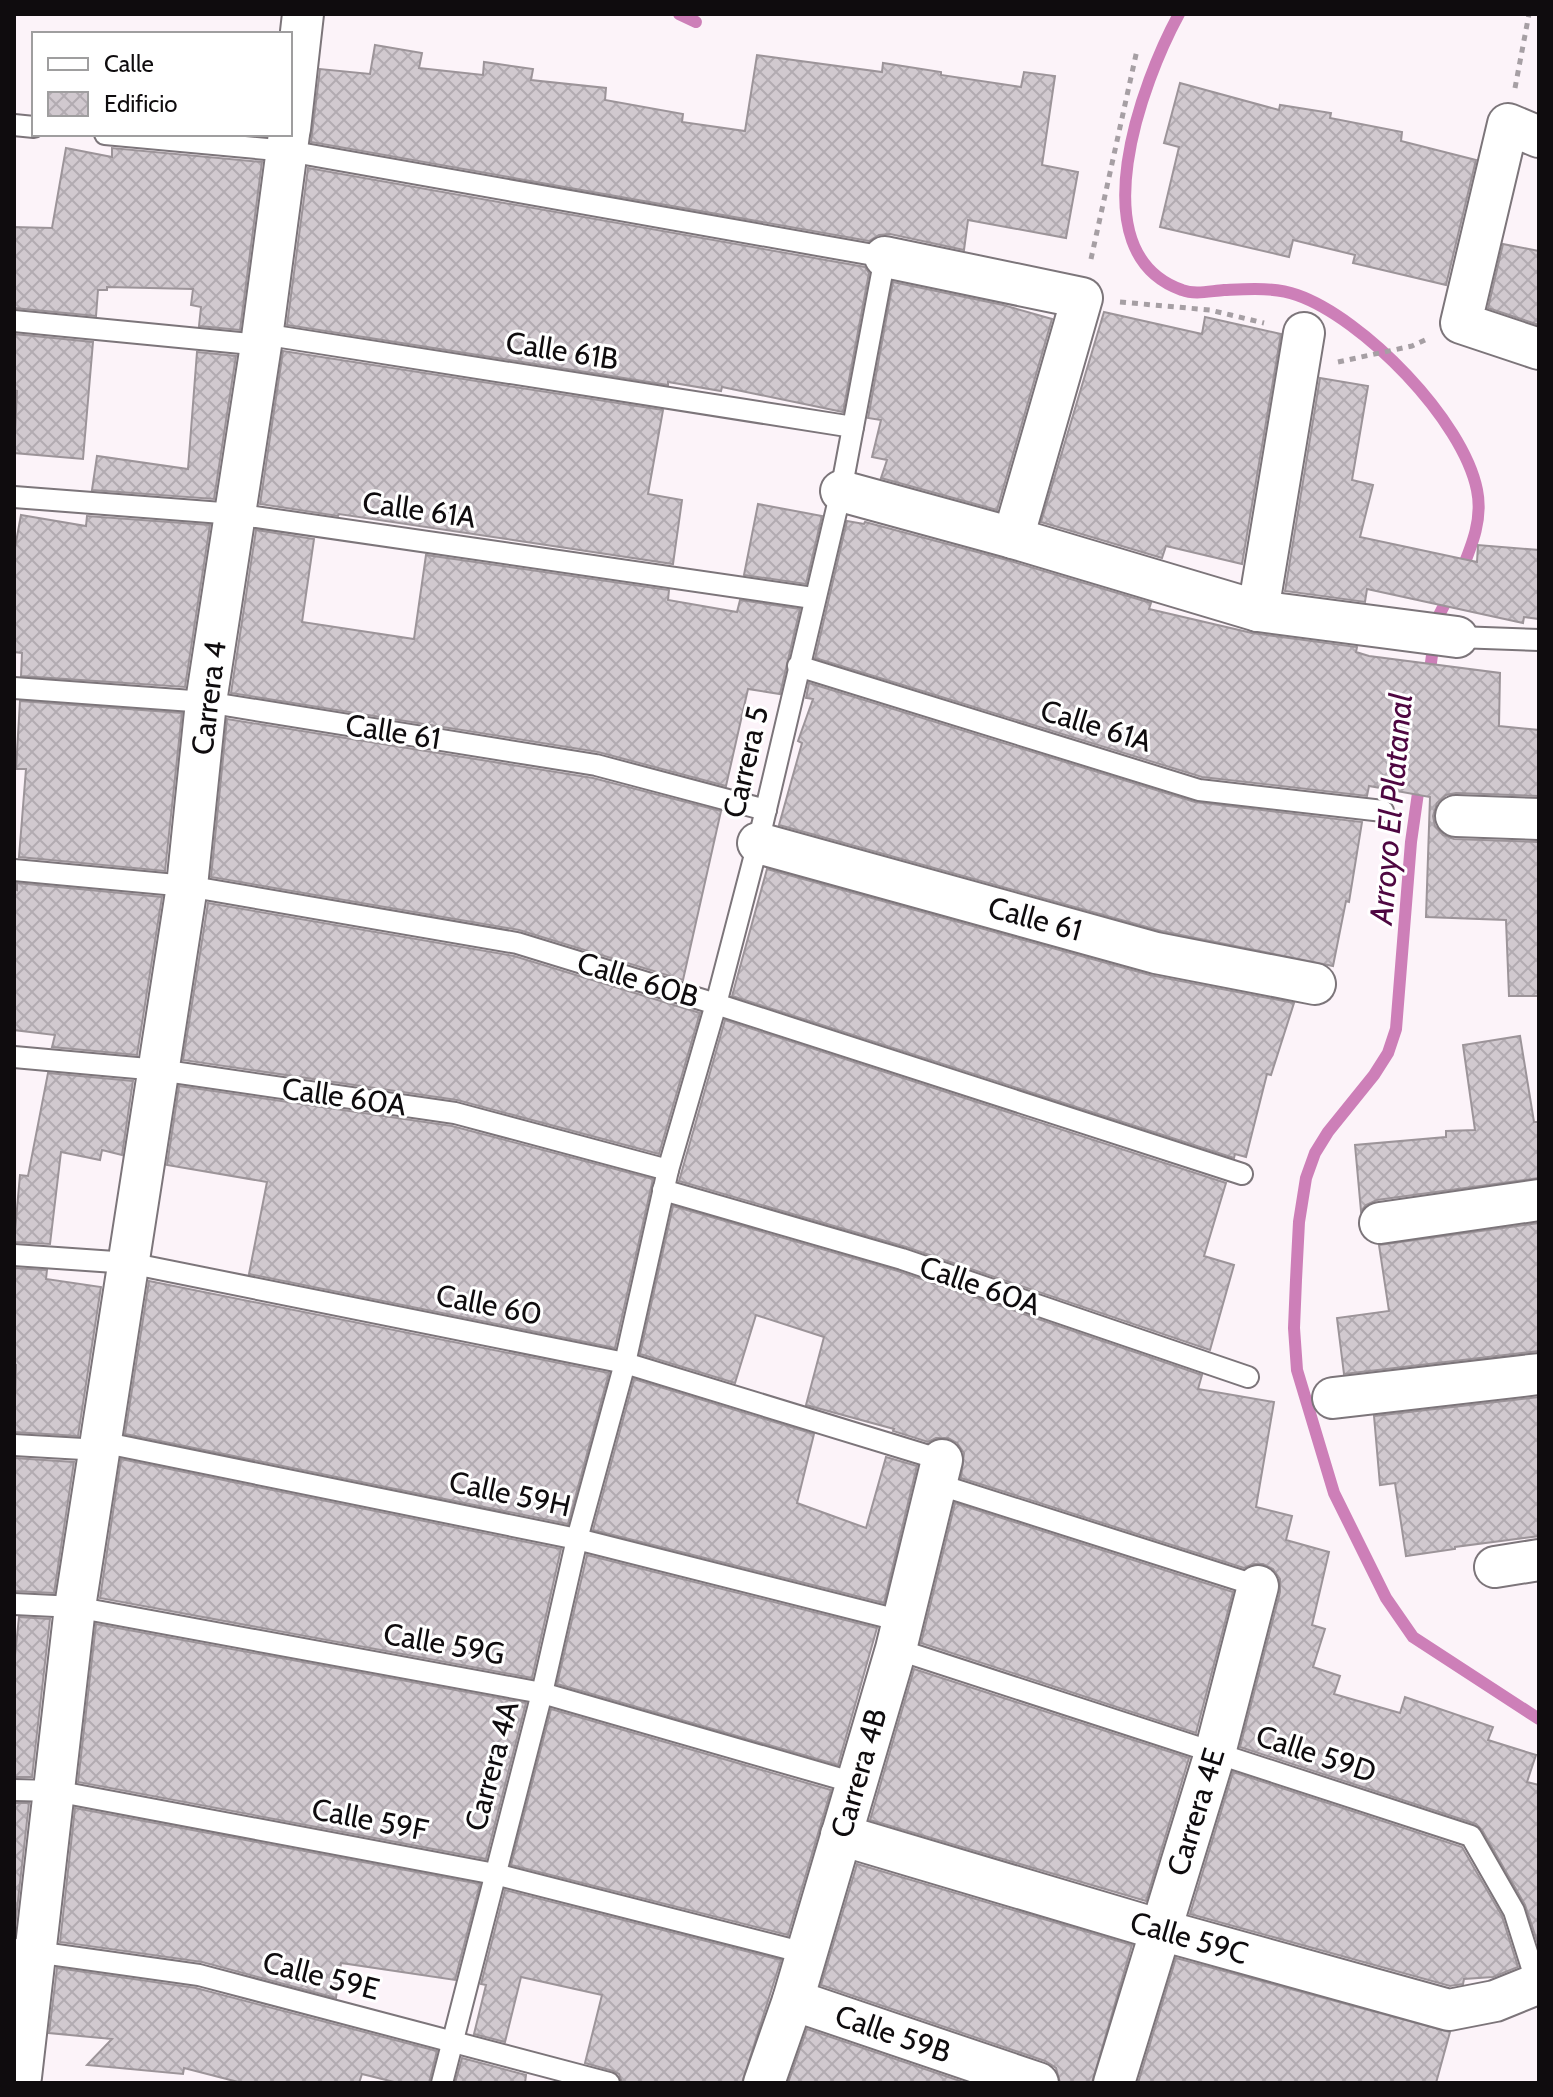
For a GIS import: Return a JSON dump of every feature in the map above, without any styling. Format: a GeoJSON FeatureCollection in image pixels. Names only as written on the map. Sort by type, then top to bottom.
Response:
{"type":"FeatureCollection","features":[{"type":"Feature","properties":{"kind":"street","name":"Carrera 4"},"geometry":{"type":"LineString","coordinates":[[292,111],[303,14]]}},
{"type":"Feature","properties":{"kind":"street"},"geometry":{"type":"LineString","coordinates":[[1524,131],[1461,323],[1539,349]]}},
{"type":"Feature","properties":{"kind":"street","name":"Carrera 4"},"geometry":{"type":"LineString","coordinates":[[19,2078],[25,1950],[55,1791],[75,1607],[187,886],[206,702],[289,138]]}},
{"type":"Feature","properties":{"kind":"street"},"geometry":{"type":"LineString","coordinates":[[885,257],[1082,298],[1013,538]]}},
{"type":"Feature","properties":{"kind":"street"},"geometry":{"type":"LineString","coordinates":[[1258,611],[1304,333]]}},
{"type":"Feature","properties":{"kind":"street"},"geometry":{"type":"LineString","coordinates":[[841,491],[1258,611],[1457,637]]}},
{"type":"Feature","properties":{"kind":"street"},"geometry":{"type":"LineString","coordinates":[[1456,816],[1539,819]]}},
{"type":"Feature","properties":{"kind":"street","name":"Calle 61"},"geometry":{"type":"LineString","coordinates":[[762,826],[1156,953],[1315,984]]}},
{"type":"Feature","properties":{"kind":"street"},"geometry":{"type":"LineString","coordinates":[[1380,1223],[1539,1200]]}},
{"type":"Feature","properties":{"kind":"street"},"geometry":{"type":"LineString","coordinates":[[1333,1398],[1539,1374]]}},
{"type":"Feature","properties":{"kind":"street","name":"Carrera 4B"},"geometry":{"type":"LineString","coordinates":[[764,2083],[793,2000],[899,1635],[940,1472]]}},
{"type":"Feature","properties":{"kind":"street"},"geometry":{"type":"LineString","coordinates":[[1495,1567],[1539,1560]]}},
{"type":"Feature","properties":{"kind":"street","name":"Carrera 4E"},"geometry":{"type":"LineString","coordinates":[[1114,2083],[1215,1753],[1258,1586]]}},
{"type":"Feature","properties":{"kind":"street","name":"Calle 59C"},"geometry":{"type":"LineString","coordinates":[[841,1835],[1161,1930],[1449,2010],[1495,2001],[1537,1984]]}},
{"type":"Feature","properties":{"kind":"street","name":"Calle 59B"},"geometry":{"type":"LineString","coordinates":[[793,2000],[1038,2083]]}},
{"type":"Feature","properties":{"kind":"lane"},"geometry":{"type":"LineString","coordinates":[[197,136],[289,138],[885,257]]}},
{"type":"Feature","properties":{"kind":"lane","name":"Carrera 5"},"geometry":{"type":"LineString","coordinates":[[644,1276],[666,1180],[762,826],[813,598],[841,491],[885,257]]}},
{"type":"Feature","properties":{"kind":"lane","name":"Calle 61B"},"geometry":{"type":"LineString","coordinates":[[14,321],[261,340],[853,427]]}},
{"type":"Feature","properties":{"kind":"lane","name":"Calle 61A"},"geometry":{"type":"LineString","coordinates":[[14,497],[235,514],[813,598]]}},
{"type":"Feature","properties":{"kind":"lane"},"geometry":{"type":"LineString","coordinates":[[1457,637],[1539,640]]}},
{"type":"Feature","properties":{"kind":"lane","name":"Calle 61A"},"geometry":{"type":"LineString","coordinates":[[798,666],[1199,790],[1383,811]]}},
{"type":"Feature","properties":{"kind":"lane","name":"Calle 61"},"geometry":{"type":"LineString","coordinates":[[14,688],[206,702],[596,765],[762,826]]}},
{"type":"Feature","properties":{"kind":"lane","name":"Calle 60B"},"geometry":{"type":"LineString","coordinates":[[14,870],[187,886],[517,943],[1242,1174]]}},
{"type":"Feature","properties":{"kind":"lane","name":"Calle 60A"},"geometry":{"type":"LineString","coordinates":[[14,1057],[159,1070],[455,1113],[666,1180],[1248,1377]]}},
{"type":"Feature","properties":{"kind":"lane","name":"Calle 60"},"geometry":{"type":"LineString","coordinates":[[14,1255],[129,1263],[625,1363],[1258,1586]]}},
{"type":"Feature","properties":{"kind":"lane","name":"Carrera 4A"},"geometry":{"type":"LineString","coordinates":[[442,2083],[542,1693],[577,1539],[625,1363],[644,1276]]}},
{"type":"Feature","properties":{"kind":"lane","name":"Calle 59H"},"geometry":{"type":"LineString","coordinates":[[14,1445],[101,1446],[577,1539],[899,1635]]}},
{"type":"Feature","properties":{"kind":"lane","name":"Calle 59G"},"geometry":{"type":"LineString","coordinates":[[14,1604],[75,1607],[542,1693],[855,1783]]}},
{"type":"Feature","properties":{"kind":"lane","name":"Calle 59D"},"geometry":{"type":"LineString","coordinates":[[899,1635],[1215,1753],[1471,1836],[1514,1911],[1537,1984]]}},
{"type":"Feature","properties":{"kind":"lane","name":"Calle 59F"},"geometry":{"type":"LineString","coordinates":[[14,1790],[55,1791],[495,1874],[805,1953]]}},
{"type":"Feature","properties":{"kind":"lane","name":"Calle 59E"},"geometry":{"type":"LineString","coordinates":[[25,1950],[199,1975],[609,2083]]}},
{"type":"Feature","properties":{"kind":"path"},"geometry":{"type":"LineString","coordinates":[[1524,131],[1529,14]]}},
{"type":"Feature","properties":{"kind":"path"},"geometry":{"type":"LineString","coordinates":[[1137,50],[1082,298],[1210,310],[1304,333]]}},
{"type":"Feature","properties":{"kind":"path"},"geometry":{"type":"LineString","coordinates":[[1348,360],[1412,346]]}},
{"type":"Feature","properties":{"kind":"building"},"geometry":{"type":"Polygon","coordinates":[[[375,45],[422,53],[419,68],[483,75],[484,62],[533,69],[531,80],[606,88],[605,100],[683,114],[682,122],[745,131],[757,55],[882,72],[883,63],[1021,87],[1024,72],[1055,76],[1042,165],[1078,172],[1066,238],[968,220],[964,250],[890,234],[879,235],[869,241],[311,142],[320,69],[370,74],[375,45]]]}},
{"type":"Feature","properties":{"kind":"building"},"geometry":{"type":"Polygon","coordinates":[[[1180,83],[1279,110],[1280,105],[1331,113],[1330,118],[1402,132],[1401,141],[1476,160],[1446,285],[1353,263],[1355,255],[1293,240],[1289,257],[1160,227],[1179,147],[1164,143],[1180,83]]]}},
{"type":"Feature","properties":{"kind":"building"},"geometry":{"type":"Polygon","coordinates":[[[66,148],[112,157],[112,148],[262,162],[240,330],[199,326],[201,307],[191,305],[193,289],[107,287],[107,290],[98,290],[96,316],[14,308],[14,227],[52,228],[66,148]]]}},
{"type":"Feature","properties":{"kind":"building"},"geometry":{"type":"Polygon","coordinates":[[[308,168],[865,267],[869,273],[843,412],[722,387],[721,391],[668,382],[668,385],[287,325],[308,168]]]}},
{"type":"Feature","properties":{"kind":"building"},"geometry":{"type":"Polygon","coordinates":[[[1503,244],[1539,251],[1539,325],[1488,308],[1503,244]]]}},
{"type":"Feature","properties":{"kind":"building"},"geometry":{"type":"Polygon","coordinates":[[[893,282],[1003,305],[1052,319],[997,510],[881,478],[887,460],[872,457],[881,420],[868,418],[893,282]]]}},
{"type":"Feature","properties":{"kind":"building"},"geometry":{"type":"Polygon","coordinates":[[[1104,312],[1202,334],[1205,317],[1281,334],[1242,564],[1166,546],[1162,558],[1041,522],[1104,312]]]}},
{"type":"Feature","properties":{"kind":"building"},"geometry":{"type":"Polygon","coordinates":[[[14,334],[93,342],[83,459],[14,453],[17,391],[14,390],[14,334]]]}},
{"type":"Feature","properties":{"kind":"building"},"geometry":{"type":"Polygon","coordinates":[[[283,351],[663,410],[648,494],[682,500],[673,564],[260,504],[283,351]]]}},
{"type":"Feature","properties":{"kind":"building"},"geometry":{"type":"Polygon","coordinates":[[[197,352],[236,356],[214,499],[92,490],[97,456],[188,469],[197,352]]]}},
{"type":"Feature","properties":{"kind":"building"},"geometry":{"type":"Polygon","coordinates":[[[1320,378],[1368,386],[1352,480],[1373,485],[1360,537],[1477,562],[1478,545],[1539,550],[1539,619],[1524,617],[1523,623],[1367,589],[1365,602],[1285,591],[1320,378]]]}},
{"type":"Feature","properties":{"kind":"building"},"geometry":{"type":"Polygon","coordinates":[[[758,504],[822,516],[806,584],[744,575],[758,504]]]}},
{"type":"Feature","properties":{"kind":"building"},"geometry":{"type":"Polygon","coordinates":[[[21,515],[86,526],[87,516],[210,525],[185,687],[21,676],[22,653],[14,652],[14,553],[21,515]]]}},
{"type":"Feature","properties":{"kind":"building"},"geometry":{"type":"Polygon","coordinates":[[[847,521],[865,522],[1007,560],[1151,603],[1149,609],[1252,633],[1357,647],[1356,652],[1369,656],[1500,673],[1499,726],[1539,730],[1539,796],[1456,793],[1446,795],[1437,803],[1433,816],[1435,826],[1443,835],[1454,839],[1539,842],[1539,996],[1509,996],[1506,920],[1426,917],[1430,797],[1369,786],[1367,796],[1202,777],[815,658],[847,521]]]}},
{"type":"Feature","properties":{"kind":"building"},"geometry":{"type":"Polygon","coordinates":[[[256,530],[314,539],[302,622],[414,639],[426,555],[669,590],[668,600],[737,612],[740,600],[800,609],[780,694],[748,689],[726,786],[598,752],[231,693],[256,530]]]}},
{"type":"Feature","properties":{"kind":"building"},"geometry":{"type":"Polygon","coordinates":[[[809,683],[1195,802],[1362,822],[1349,902],[1346,901],[1333,966],[1161,931],[779,825],[802,743],[798,741],[813,699],[806,698],[809,683]]]}},
{"type":"Feature","properties":{"kind":"building"},"geometry":{"type":"Polygon","coordinates":[[[20,701],[182,713],[165,871],[19,857],[26,769],[16,769],[20,701]]]}},
{"type":"Feature","properties":{"kind":"building"},"geometry":{"type":"Polygon","coordinates":[[[227,719],[593,778],[721,811],[683,980],[519,930],[211,877],[227,719]]]}},
{"type":"Feature","properties":{"kind":"building"},"geometry":{"type":"Polygon","coordinates":[[[767,869],[1150,975],[1294,1003],[1271,1075],[1267,1074],[1246,1157],[1235,1154],[1234,1158],[732,996],[767,869]]]}},
{"type":"Feature","properties":{"kind":"building"},"geometry":{"type":"Polygon","coordinates":[[[17,883],[162,897],[137,1055],[52,1047],[55,1035],[14,1030],[14,889],[17,890],[17,883]]]}},
{"type":"Feature","properties":{"kind":"building"},"geometry":{"type":"Polygon","coordinates":[[[208,903],[514,956],[700,1013],[659,1154],[457,1100],[183,1060],[208,903]]]}},
{"type":"Feature","properties":{"kind":"building"},"geometry":{"type":"Polygon","coordinates":[[[725,1020],[1226,1183],[1204,1256],[1234,1265],[1210,1350],[906,1247],[679,1181],[725,1020]]]}},
{"type":"Feature","properties":{"kind":"building"},"geometry":{"type":"Polygon","coordinates":[[[1520,1036],[1534,1122],[1539,1122],[1539,1178],[1377,1200],[1361,1211],[1355,1145],[1446,1137],[1446,1131],[1475,1130],[1463,1045],[1520,1036]]]}},
{"type":"Feature","properties":{"kind":"building"},"geometry":{"type":"Polygon","coordinates":[[[48,1073],[133,1081],[122,1155],[102,1150],[100,1160],[61,1152],[50,1244],[14,1242],[20,1175],[28,1176],[48,1073]]]}},
{"type":"Feature","properties":{"kind":"building"},"geometry":{"type":"Polygon","coordinates":[[[179,1086],[452,1126],[653,1179],[615,1348],[249,1274],[267,1182],[167,1165],[179,1086]]]}},
{"type":"Feature","properties":{"kind":"building"},"geometry":{"type":"Polygon","coordinates":[[[673,1206],[898,1271],[1202,1375],[1198,1389],[1274,1402],[1256,1507],[1292,1516],[1286,1540],[1329,1552],[1312,1625],[1325,1629],[1313,1667],[1340,1676],[1334,1694],[1400,1713],[1405,1697],[1493,1727],[1488,1740],[1536,1755],[1527,1782],[1539,1785],[1539,1947],[1525,1905],[1476,1824],[1240,1747],[1280,1592],[1280,1579],[1273,1569],[1263,1564],[1244,1568],[961,1478],[964,1453],[957,1443],[948,1438],[928,1442],[894,1429],[806,1405],[824,1337],[756,1315],[735,1383],[640,1354],[673,1206]]]}},
{"type":"Feature","properties":{"kind":"building"},"geometry":{"type":"Polygon","coordinates":[[[1539,1223],[1539,1351],[1344,1374],[1337,1318],[1389,1311],[1379,1245],[1539,1223]]]}},
{"type":"Feature","properties":{"kind":"building"},"geometry":{"type":"Polygon","coordinates":[[[14,1268],[47,1270],[46,1279],[101,1287],[78,1436],[14,1432],[14,1268]]]}},
{"type":"Feature","properties":{"kind":"building"},"geometry":{"type":"Polygon","coordinates":[[[149,1281],[609,1373],[568,1524],[125,1434],[149,1281]]]}},
{"type":"Feature","properties":{"kind":"building"},"geometry":{"type":"Polygon","coordinates":[[[634,1379],[814,1434],[797,1503],[866,1528],[886,1457],[917,1466],[884,1603],[593,1530],[634,1379]]]}},
{"type":"Feature","properties":{"kind":"building"},"geometry":{"type":"Polygon","coordinates":[[[1539,1397],[1539,1536],[1406,1556],[1395,1483],[1380,1485],[1374,1416],[1539,1397]]]}},
{"type":"Feature","properties":{"kind":"building"},"geometry":{"type":"Polygon","coordinates":[[[14,1458],[74,1462],[54,1593],[14,1591],[14,1458]]]}},
{"type":"Feature","properties":{"kind":"building"},"geometry":{"type":"Polygon","coordinates":[[[121,1459],[561,1549],[532,1678],[100,1598],[121,1459]]]}},
{"type":"Feature","properties":{"kind":"building"},"geometry":{"type":"Polygon","coordinates":[[[955,1503],[1233,1592],[1196,1733],[921,1643],[955,1503]]]}},
{"type":"Feature","properties":{"kind":"building"},"geometry":{"type":"Polygon","coordinates":[[[587,1555],[877,1628],[838,1765],[557,1684],[587,1555]]]}},
{"type":"Feature","properties":{"kind":"building"},"geometry":{"type":"Polygon","coordinates":[[[19,1617],[50,1619],[32,1777],[14,1777],[14,1665],[19,1617]]]}},
{"type":"Feature","properties":{"kind":"building"},"geometry":{"type":"Polygon","coordinates":[[[96,1624],[526,1703],[486,1859],[78,1782],[96,1624]]]}},
{"type":"Feature","properties":{"kind":"building"},"geometry":{"type":"Polygon","coordinates":[[[914,1669],[1189,1758],[1146,1901],[870,1820],[914,1669]]]}},
{"type":"Feature","properties":{"kind":"building"},"geometry":{"type":"Polygon","coordinates":[[[551,1709],[831,1790],[788,1935],[511,1865],[551,1709]]]}},
{"type":"Feature","properties":{"kind":"building"},"geometry":{"type":"Polygon","coordinates":[[[1233,1772],[1462,1847],[1502,1916],[1518,1967],[1493,1977],[1464,1979],[1463,1984],[1450,1986],[1190,1914],[1233,1772]]]}},
{"type":"Feature","properties":{"kind":"building"},"geometry":{"type":"Polygon","coordinates":[[[14,1803],[29,1803],[14,1936],[14,1803]]]}},
{"type":"Feature","properties":{"kind":"building"},"geometry":{"type":"Polygon","coordinates":[[[75,1808],[480,1884],[455,1980],[341,1963],[336,1998],[202,1962],[60,1942],[75,1808]]]}},
{"type":"Feature","properties":{"kind":"building"},"geometry":{"type":"Polygon","coordinates":[[[857,1864],[1132,1945],[1092,2083],[1060,2083],[1056,2068],[1045,2061],[821,1985],[857,1864]]]}},
{"type":"Feature","properties":{"kind":"building"},"geometry":{"type":"Polygon","coordinates":[[[505,1890],[781,1960],[742,2083],[622,2083],[619,2074],[585,2063],[602,1995],[521,1977],[505,2042],[474,2034],[486,1985],[481,1984],[505,1890]]]}},
{"type":"Feature","properties":{"kind":"building"},"geometry":{"type":"Polygon","coordinates":[[[1176,1958],[1450,2032],[1436,2083],[1138,2083],[1176,1958]]]}},
{"type":"Feature","properties":{"kind":"building"},"geometry":{"type":"Polygon","coordinates":[[[57,1968],[196,1988],[437,2051],[429,2083],[398,2083],[362,2074],[359,2083],[242,2083],[184,2068],[183,2074],[87,2065],[112,2039],[49,2033],[57,1968]]]}},
{"type":"Feature","properties":{"kind":"building"},"geometry":{"type":"Polygon","coordinates":[[[807,2029],[966,2083],[788,2083],[807,2029]]]}},
{"type":"Feature","properties":{"kind":"building"},"geometry":{"type":"Polygon","coordinates":[[[462,2058],[526,2075],[525,2083],[455,2083],[462,2058]]]}},
{"type":"Feature","properties":{"kind":"waterway"},"geometry":{"type":"LineString","coordinates":[[679,14],[696,22]]}},
{"type":"Feature","properties":{"kind":"waterway","name":"Arroyo El Platanal"},"geometry":{"type":"LineString","coordinates":[[1179,14],[1164,43],[1136,121],[1128,163],[1125,204],[1132,241],[1150,270],[1182,290],[1279,291],[1323,307],[1351,325],[1406,375],[1452,433],[1468,462],[1477,490],[1477,522],[1461,572]]}},
{"type":"Feature","properties":{"kind":"waterway","name":"Arroyo El Platanal"},"geometry":{"type":"LineString","coordinates":[[1429,677],[1437,619],[1451,592]]}},
{"type":"Feature","properties":{"kind":"waterway","name":"Arroyo El Platanal"},"geometry":{"type":"LineString","coordinates":[[1420,779],[1411,842],[1396,1029],[1388,1053],[1328,1132],[1315,1153],[1306,1178],[1299,1222],[1296,1280],[1294,1328],[1297,1370],[1334,1493],[1386,1598],[1413,1637],[1539,1719]]}}]}
